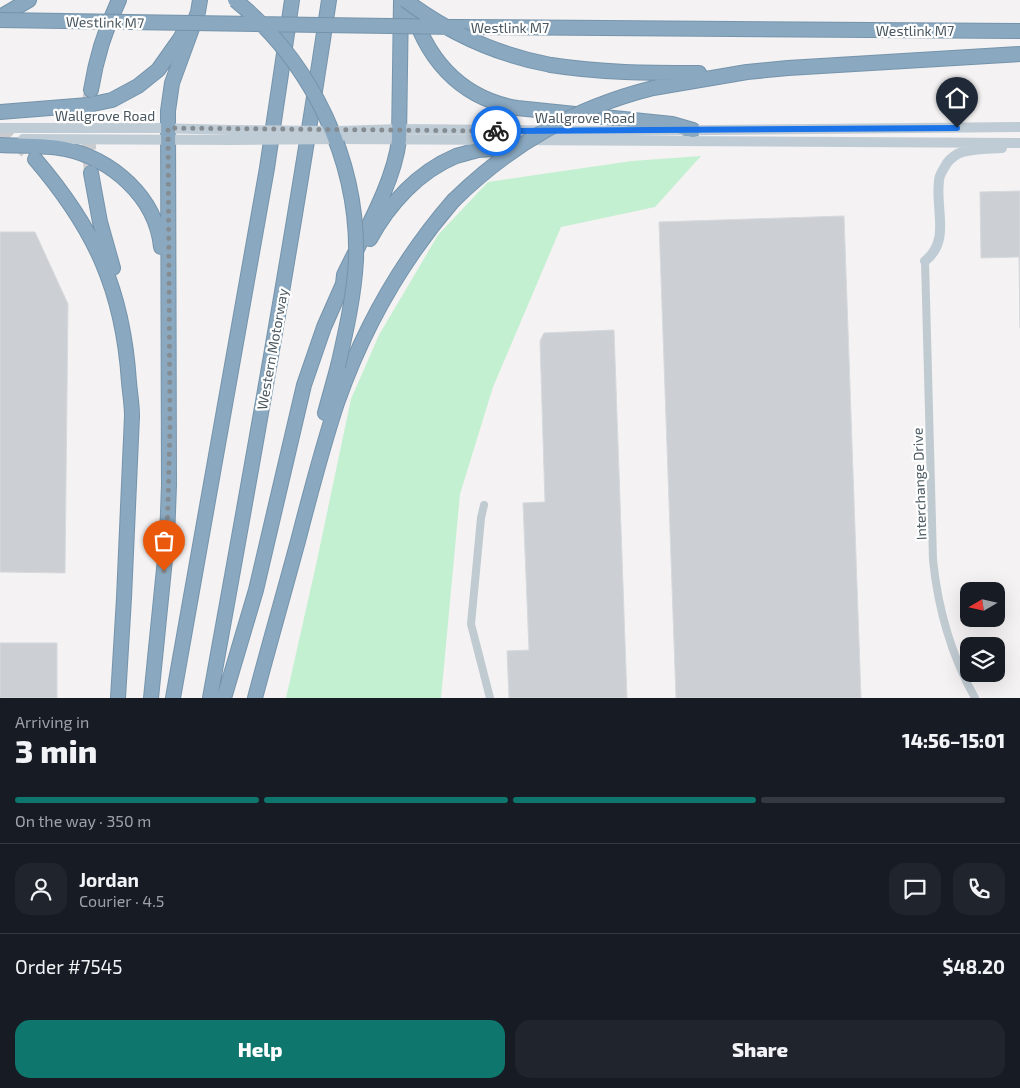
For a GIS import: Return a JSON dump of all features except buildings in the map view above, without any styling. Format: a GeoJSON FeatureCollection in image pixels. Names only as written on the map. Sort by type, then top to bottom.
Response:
{"type":"FeatureCollection","features":[{"type":"Feature","properties":{"kind":"highway"},"geometry":{"type":"LineString","coordinates":[[0,18],[29,0]]}},
{"type":"Feature","properties":{"kind":"highway"},"geometry":{"type":"LineString","coordinates":[[91,90],[94,69],[105,31],[118,0]]}},
{"type":"Feature","properties":{"kind":"highway"},"geometry":{"type":"LineString","coordinates":[[0,112],[88,105],[112,100],[138,86],[158,70],[180,39],[200,0]]}},
{"type":"Feature","properties":{"kind":"highway"},"geometry":{"type":"LineString","coordinates":[[151,698],[167,539],[170,428],[168,134],[170,90],[198,12],[200,0]]}},
{"type":"Feature","properties":{"kind":"highway"},"geometry":{"type":"LineString","coordinates":[[234,0],[264,26],[298,67],[323,111],[342,158],[352,207],[356,259],[350,314],[338,366],[246,698]]}},
{"type":"Feature","properties":{"kind":"highway"},"geometry":{"type":"LineString","coordinates":[[173,698],[265,177],[292,0]]}},
{"type":"Feature","properties":{"kind":"highway","name":"Western Motorway"},"geometry":{"type":"LineString","coordinates":[[210,698],[271,361],[329,0]]}},
{"type":"Feature","properties":{"kind":"highway"},"geometry":{"type":"LineString","coordinates":[[224,698],[256,590],[304,385],[324,327],[343,284],[344,275],[395,165],[399,134],[401,0]]}},
{"type":"Feature","properties":{"kind":"highway"},"geometry":{"type":"LineString","coordinates":[[405,0],[442,25],[485,47],[510,56],[591,71],[629,73],[747,72],[1020,54]]}},
{"type":"Feature","properties":{"kind":"highway"},"geometry":{"type":"LineString","coordinates":[[410,0],[418,28],[434,57],[455,80],[482,98],[517,108],[672,124],[693,130]]}},
{"type":"Feature","properties":{"kind":"highway","name":"Westlink M7"},"geometry":{"type":"LineString","coordinates":[[0,18],[458,27],[1020,31]]}},
{"type":"Feature","properties":{"kind":"highway"},"geometry":{"type":"LineString","coordinates":[[255,698],[322,451],[345,384],[390,288],[412,252],[432,226],[454,201],[503,157],[530,138],[559,122],[620,97],[653,88],[747,72]]}},
{"type":"Feature","properties":{"kind":"highway"},"geometry":{"type":"LineString","coordinates":[[343,284],[348,280],[385,214],[415,182],[455,156],[497,148],[507,141]]}},
{"type":"Feature","properties":{"kind":"highway"},"geometry":{"type":"LineString","coordinates":[[0,144],[62,148],[79,152],[104,162],[121,175],[144,202],[157,227],[161,249],[168,258]]}},
{"type":"Feature","properties":{"kind":"highway"},"geometry":{"type":"LineString","coordinates":[[35,159],[73,206],[92,239],[114,291],[123,329],[132,396],[118,698]]}},
{"type":"Feature","properties":{"kind":"highway"},"geometry":{"type":"LineString","coordinates":[[91,173],[100,222],[128,330],[134,389],[132,396]]}},
{"type":"Feature","properties":{"kind":"main road","name":"Wallgrove Road"},"geometry":{"type":"LineString","coordinates":[[0,128],[168,134],[339,135],[1020,127]]}},
{"type":"Feature","properties":{"kind":"main road","name":"Wallgrove Road"},"geometry":{"type":"LineString","coordinates":[[0,139],[168,134]]}},
{"type":"Feature","properties":{"kind":"main road","name":"Wallgrove Road"},"geometry":{"type":"LineString","coordinates":[[399,134],[507,141],[1020,143]]}},
{"type":"Feature","properties":{"kind":"main road"},"geometry":{"type":"LineString","coordinates":[[925,262],[935,252],[938,244],[940,235],[939,179],[950,160],[961,152],[1020,147]]}},
{"type":"Feature","properties":{"kind":"street","name":"Interchange Drive"},"geometry":{"type":"LineString","coordinates":[[925,262],[933,550],[936,588],[944,625],[960,669],[975,698]]}},
{"type":"Feature","properties":{"kind":"street"},"geometry":{"type":"LineString","coordinates":[[484,505],[481,518],[471,624],[490,698]]}},
{"type":"Feature","properties":{"kind":"green space"},"geometry":{"type":"Polygon","coordinates":[[[701,156],[655,207],[561,227],[493,387],[460,494],[441,698],[286,698],[351,399],[379,335],[438,235],[488,182],[632,161],[701,156]]]}},
{"type":"Feature","properties":{"kind":"tunnel"},"geometry":{"type":"LineString","coordinates":[[90,94],[88,134],[91,173]]}},
{"type":"Feature","properties":{"kind":"tunnel"},"geometry":{"type":"LineString","coordinates":[[0,128],[35,159]]}},
{"type":"Feature","properties":{"kind":"way so far"},"geometry":{"type":"LineString","coordinates":[[164,571],[167,539],[170,428],[167,236],[168,128],[496,131]]}},
{"type":"Feature","properties":{"kind":"route"},"geometry":{"type":"LineString","coordinates":[[496,131],[957,128]]}}]}
